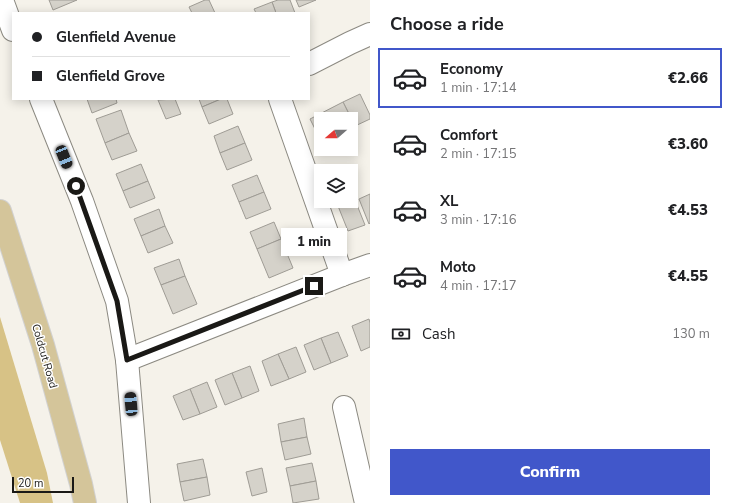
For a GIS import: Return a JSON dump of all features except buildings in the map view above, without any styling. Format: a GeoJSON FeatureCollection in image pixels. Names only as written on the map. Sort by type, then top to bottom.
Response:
{"type":"FeatureCollection","features":[{"type":"Feature","properties":{"kind":"main road","name":"Coldcut Road"},"geometry":{"type":"LineString","coordinates":[[0,211],[43,345],[85,503]]}},
{"type":"Feature","properties":{"kind":"street"},"geometry":{"type":"LineString","coordinates":[[2,0],[12,27]]}},
{"type":"Feature","properties":{"kind":"street"},"geometry":{"type":"LineString","coordinates":[[310,63],[370,34]]}},
{"type":"Feature","properties":{"kind":"street"},"geometry":{"type":"LineString","coordinates":[[41,100],[82,201],[117,301],[127,360],[139,503]]}},
{"type":"Feature","properties":{"kind":"street"},"geometry":{"type":"LineString","coordinates":[[280,100],[342,275]]}},
{"type":"Feature","properties":{"kind":"street"},"geometry":{"type":"LineString","coordinates":[[127,360],[370,265]]}},
{"type":"Feature","properties":{"kind":"street"},"geometry":{"type":"LineString","coordinates":[[344,407],[366,503]]}},
{"type":"Feature","properties":{"kind":"shaded area"},"geometry":{"type":"Polygon","coordinates":[[[0,317],[47,473],[53,503],[20,503],[0,440],[0,317]]]}},
{"type":"Feature","properties":{"kind":"route"},"geometry":{"type":"LineString","coordinates":[[76,186],[117,301],[127,360],[314,286]]}}]}
